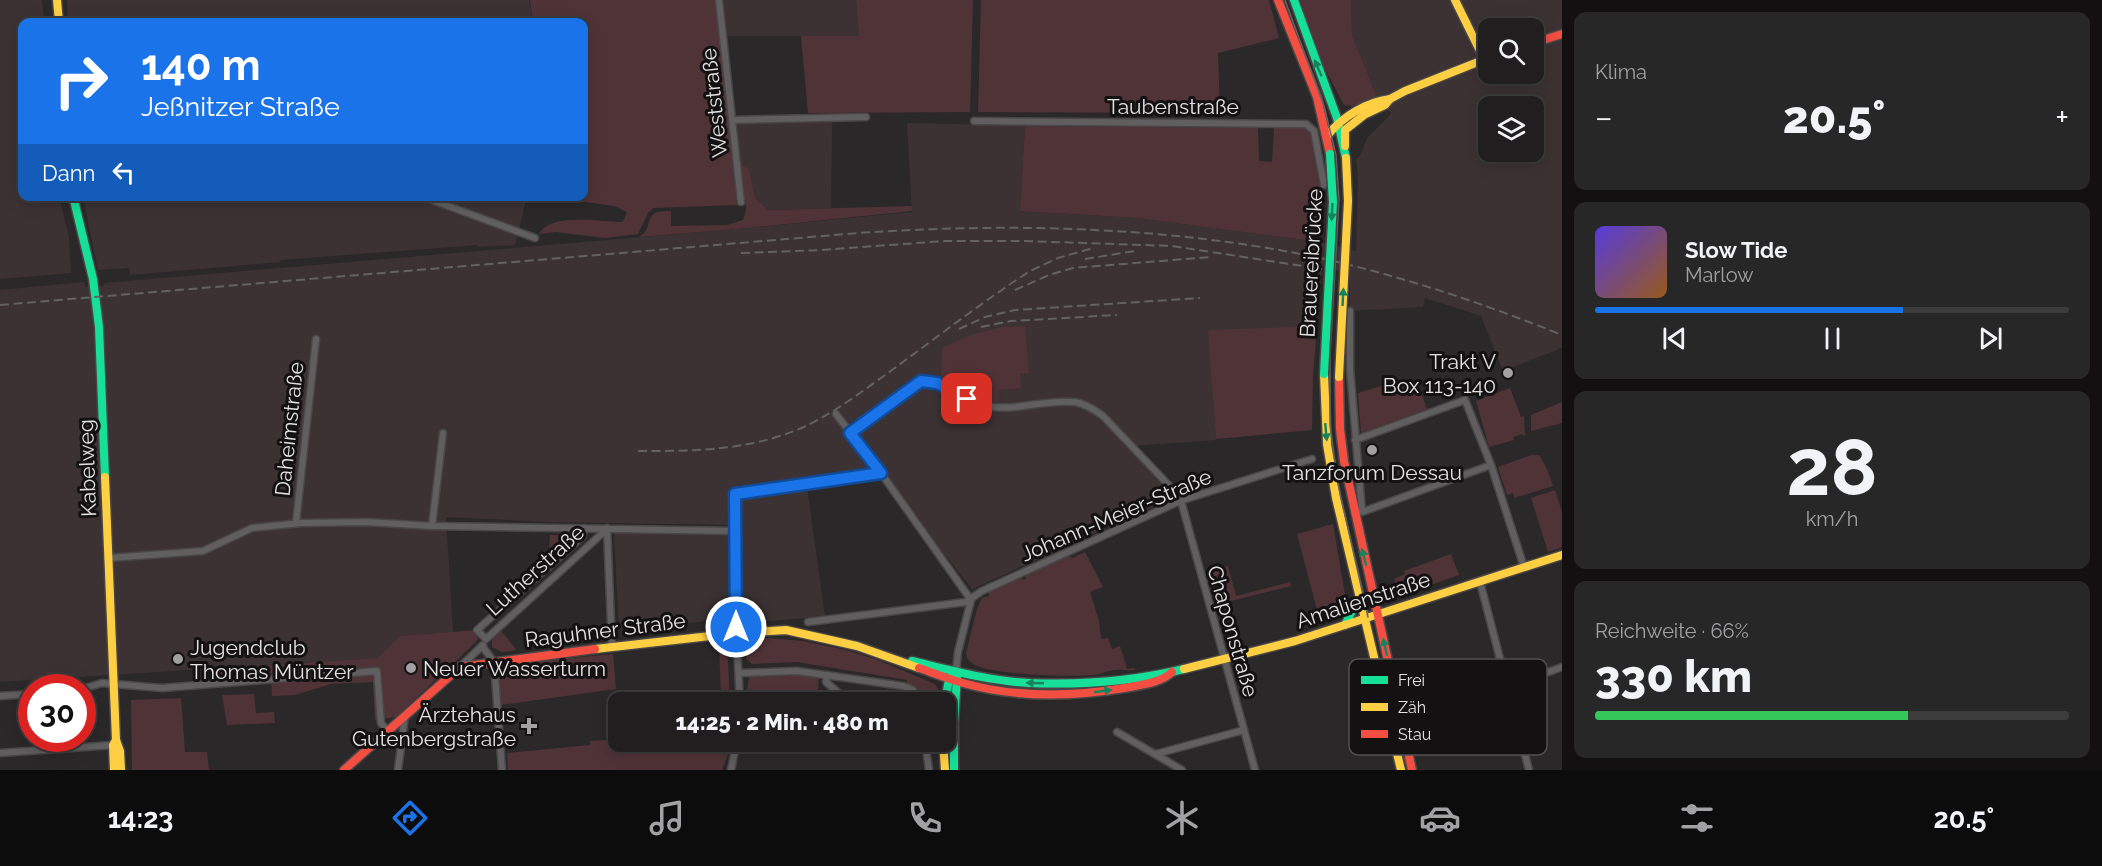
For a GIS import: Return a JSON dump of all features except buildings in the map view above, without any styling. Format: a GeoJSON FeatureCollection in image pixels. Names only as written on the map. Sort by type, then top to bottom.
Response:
{"type":"FeatureCollection","features":[{"type":"Feature","properties":{"kind":"main road"},"geometry":{"type":"LineString","coordinates":[[57,0],[59,18]]}},
{"type":"Feature","properties":{"kind":"main road","name":"Brauereibrücke"},"geometry":{"type":"LineString","coordinates":[[1278,0],[1313,87],[1330,154],[1333,202],[1324,374],[1325,426],[1329,461],[1374,659]]}},
{"type":"Feature","properties":{"kind":"main road","name":"Brauereibrücke"},"geometry":{"type":"LineString","coordinates":[[1294,0],[1311,51],[1333,102],[1346,158],[1348,201],[1339,377],[1340,429],[1344,461],[1387,659]]}},
{"type":"Feature","properties":{"kind":"main road"},"geometry":{"type":"LineString","coordinates":[[1455,0],[1478,44]]}},
{"type":"Feature","properties":{"kind":"main road"},"geometry":{"type":"LineString","coordinates":[[1544,40],[1562,34]]}},
{"type":"Feature","properties":{"kind":"main road"},"geometry":{"type":"LineString","coordinates":[[1327,136],[1338,123],[1383,99],[1390,99],[1478,62]]}},
{"type":"Feature","properties":{"kind":"main road"},"geometry":{"type":"LineString","coordinates":[[1344,146],[1344,132],[1350,124],[1385,105],[1390,99]]}},
{"type":"Feature","properties":{"kind":"main road","name":"Kabelweg"},"geometry":{"type":"LineString","coordinates":[[74,201],[93,279],[98,311],[114,684],[114,770]]}},
{"type":"Feature","properties":{"kind":"main road","name":"Amalienstraße"},"geometry":{"type":"LineString","coordinates":[[956,671],[1007,681],[1072,684],[1172,672],[1295,641],[1562,555]]}},
{"type":"Feature","properties":{"kind":"main road"},"geometry":{"type":"LineString","coordinates":[[1344,625],[1353,612],[1358,597]]}},
{"type":"Feature","properties":{"kind":"main road","name":"Raguhner Straße"},"geometry":{"type":"LineString","coordinates":[[460,667],[737,633],[789,631],[843,642],[894,657],[956,671]]}},
{"type":"Feature","properties":{"kind":"main road","name":"Raguhner Straße"},"geometry":{"type":"LineString","coordinates":[[894,657],[949,679]]}},
{"type":"Feature","properties":{"kind":"main road","name":"Lutherstraße"},"geometry":{"type":"LineString","coordinates":[[344,770],[460,667]]}},
{"type":"Feature","properties":{"kind":"main road"},"geometry":{"type":"LineString","coordinates":[[947,692],[949,679],[956,671]]}},
{"type":"Feature","properties":{"kind":"main road"},"geometry":{"type":"LineString","coordinates":[[954,770],[954,723],[958,682],[956,671]]}},
{"type":"Feature","properties":{"kind":"main road","name":"Amalienstraße"},"geometry":{"type":"LineString","coordinates":[[949,679],[1011,693],[1071,694],[1143,684],[1166,678],[1172,672]]}},
{"type":"Feature","properties":{"kind":"main road","name":"Kabelweg"},"geometry":{"type":"LineString","coordinates":[[115,743],[120,751],[121,770]]}},
{"type":"Feature","properties":{"kind":"main road"},"geometry":{"type":"LineString","coordinates":[[944,752],[945,770]]}},
{"type":"Feature","properties":{"kind":"main road","name":"Brauereibrücke"},"geometry":{"type":"LineString","coordinates":[[1397,755],[1401,770]]}},
{"type":"Feature","properties":{"kind":"main road","name":"Brauereibrücke"},"geometry":{"type":"LineString","coordinates":[[1409,755],[1412,770]]}},
{"type":"Feature","properties":{"kind":"street","name":"Weststraße"},"geometry":{"type":"LineString","coordinates":[[719,0],[741,202]]}},
{"type":"Feature","properties":{"kind":"street"},"geometry":{"type":"LineString","coordinates":[[733,120],[866,117]]}},
{"type":"Feature","properties":{"kind":"street","name":"Taubenstraße"},"geometry":{"type":"LineString","coordinates":[[974,121],[1306,124],[1314,131],[1324,185]]}},
{"type":"Feature","properties":{"kind":"street"},"geometry":{"type":"LineString","coordinates":[[435,201],[535,238]]}},
{"type":"Feature","properties":{"kind":"street"},"geometry":{"type":"LineString","coordinates":[[1350,311],[1350,369],[1362,512],[1491,465]]}},
{"type":"Feature","properties":{"kind":"street","name":"Daheimstraße"},"geometry":{"type":"LineString","coordinates":[[296,523],[316,339]]}},
{"type":"Feature","properties":{"kind":"street"},"geometry":{"type":"LineString","coordinates":[[850,433],[921,381],[937,383],[984,406],[998,408],[1075,402],[1090,407],[1103,416],[1180,497],[1180,501]]}},
{"type":"Feature","properties":{"kind":"street"},"geometry":{"type":"LineString","coordinates":[[1355,440],[1465,400],[1491,465],[1524,567]]}},
{"type":"Feature","properties":{"kind":"street"},"geometry":{"type":"LineString","coordinates":[[836,414],[971,600],[958,652],[956,671]]}},
{"type":"Feature","properties":{"kind":"street"},"geometry":{"type":"LineString","coordinates":[[432,526],[443,433]]}},
{"type":"Feature","properties":{"kind":"street","name":"Johann-Meier-Straße"},"geometry":{"type":"LineString","coordinates":[[971,600],[986,589],[1180,501],[1312,459]]}},
{"type":"Feature","properties":{"kind":"street"},"geometry":{"type":"LineString","coordinates":[[740,692],[735,494],[881,473]]}},
{"type":"Feature","properties":{"kind":"street","name":"Chaponstraße"},"geometry":{"type":"LineString","coordinates":[[1180,501],[1226,658],[1255,770]]}},
{"type":"Feature","properties":{"kind":"street","name":"Daheimstraße"},"geometry":{"type":"LineString","coordinates":[[109,558],[203,550],[252,528],[296,523],[366,522],[432,526],[736,531]]}},
{"type":"Feature","properties":{"kind":"street","name":"Lutherstraße"},"geometry":{"type":"LineString","coordinates":[[486,639],[477,630],[582,537],[585,528]]}},
{"type":"Feature","properties":{"kind":"street"},"geometry":{"type":"LineString","coordinates":[[608,528],[612,647]]}},
{"type":"Feature","properties":{"kind":"street","name":"Lutherstraße"},"geometry":{"type":"LineString","coordinates":[[460,667],[482,646],[486,639],[608,528]]}},
{"type":"Feature","properties":{"kind":"street"},"geometry":{"type":"LineString","coordinates":[[1480,582],[1500,659]]}},
{"type":"Feature","properties":{"kind":"street"},"geometry":{"type":"LineString","coordinates":[[808,622],[961,604],[971,600]]}},
{"type":"Feature","properties":{"kind":"street"},"geometry":{"type":"LineString","coordinates":[[482,646],[494,662],[502,770]]}},
{"type":"Feature","properties":{"kind":"street"},"geometry":{"type":"LineString","coordinates":[[1547,672],[1562,667]]}},
{"type":"Feature","properties":{"kind":"street"},"geometry":{"type":"LineString","coordinates":[[739,673],[790,670],[909,687],[915,692]]}},
{"type":"Feature","properties":{"kind":"street"},"geometry":{"type":"LineString","coordinates":[[96,684],[162,688],[377,671],[381,723],[387,730]]}},
{"type":"Feature","properties":{"kind":"street"},"geometry":{"type":"LineString","coordinates":[[827,675],[826,682],[837,692]]}},
{"type":"Feature","properties":{"kind":"street"},"geometry":{"type":"LineString","coordinates":[[0,696],[18,694]]}},
{"type":"Feature","properties":{"kind":"street"},"geometry":{"type":"LineString","coordinates":[[398,770],[405,715]]}},
{"type":"Feature","properties":{"kind":"street"},"geometry":{"type":"LineString","coordinates":[[1156,754],[1244,730]]}},
{"type":"Feature","properties":{"kind":"street"},"geometry":{"type":"LineString","coordinates":[[1118,732],[1182,770]]}},
{"type":"Feature","properties":{"kind":"street"},"geometry":{"type":"LineString","coordinates":[[0,753],[115,743]]}},
{"type":"Feature","properties":{"kind":"street"},"geometry":{"type":"LineString","coordinates":[[731,770],[735,752]]}},
{"type":"Feature","properties":{"kind":"street"},"geometry":{"type":"LineString","coordinates":[[927,752],[929,770]]}},
{"type":"Feature","properties":{"kind":"street"},"geometry":{"type":"LineString","coordinates":[[1525,755],[1529,770]]}},
{"type":"Feature","properties":{"kind":"shaded area"},"geometry":{"type":"Polygon","coordinates":[[[0,0],[42,0],[44,18],[18,18],[18,201],[60,201],[69,238],[71,273],[0,279],[0,0]]]}},
{"type":"Feature","properties":{"kind":"shaded area"},"geometry":{"type":"Polygon","coordinates":[[[67,0],[529,0],[532,18],[68,18],[67,0]]]}},
{"type":"Feature","properties":{"kind":"shaded area"},"geometry":{"type":"Polygon","coordinates":[[[530,0],[716,0],[737,205],[653,208],[648,213],[638,234],[605,238],[555,232],[539,234],[545,227],[565,221],[623,222],[627,212],[614,206],[579,201],[588,201],[588,18],[532,18],[530,0]]]}},
{"type":"Feature","properties":{"kind":"shaded area"},"geometry":{"type":"Polygon","coordinates":[[[724,0],[856,0],[859,36],[727,36],[724,0]]]}},
{"type":"Feature","properties":{"kind":"shaded area"},"geometry":{"type":"Polygon","coordinates":[[[856,0],[973,0],[970,112],[808,113],[801,36],[859,36],[856,0]]]}},
{"type":"Feature","properties":{"kind":"shaded area"},"geometry":{"type":"Polygon","coordinates":[[[981,0],[1269,0],[1279,38],[1218,53],[1220,113],[978,112],[981,0]]]}},
{"type":"Feature","properties":{"kind":"shaded area"},"geometry":{"type":"Polygon","coordinates":[[[1300,0],[1351,0],[1352,35],[1377,97],[1353,106],[1344,105],[1320,60],[1300,0]]]}},
{"type":"Feature","properties":{"kind":"shaded area"},"geometry":{"type":"Polygon","coordinates":[[[1351,0],[1562,0],[1562,348],[1503,371],[1481,316],[1425,298],[1423,307],[1350,311],[1350,275],[1322,265],[1317,326],[1209,331],[1216,440],[1129,446],[1175,497],[972,589],[878,470],[806,480],[825,616],[738,624],[734,525],[551,522],[446,517],[453,632],[399,636],[377,658],[96,676],[96,674],[18,674],[18,681],[0,682],[0,290],[84,282],[85,287],[104,286],[104,283],[912,212],[907,123],[1025,126],[1020,211],[1137,218],[1320,242],[1356,251],[1358,174],[1356,159],[1360,156],[1367,138],[1391,114],[1377,97],[1352,35],[1351,0]]]}},
{"type":"Feature","properties":{"kind":"shaded area"},"geometry":{"type":"Polygon","coordinates":[[[832,122],[831,208],[768,210],[755,198],[749,170],[741,165],[737,123],[832,122]]]}},
{"type":"Feature","properties":{"kind":"shaded area"},"geometry":{"type":"Polygon","coordinates":[[[1025,126],[1258,128],[1259,161],[1272,162],[1274,128],[1306,127],[1312,136],[1319,164],[1320,242],[1137,218],[1020,211],[1025,126]]]}},
{"type":"Feature","properties":{"kind":"shaded area"},"geometry":{"type":"Polygon","coordinates":[[[741,165],[749,169],[755,198],[768,210],[912,206],[912,211],[639,237],[644,233],[652,216],[661,211],[671,211],[671,226],[727,225],[743,220],[746,209],[741,165]]]}},
{"type":"Feature","properties":{"kind":"shaded area"},"geometry":{"type":"Polygon","coordinates":[[[84,201],[526,201],[515,245],[478,247],[478,245],[281,260],[280,262],[130,275],[129,268],[98,270],[84,201]]]}},
{"type":"Feature","properties":{"kind":"shaded area"},"geometry":{"type":"Polygon","coordinates":[[[1025,326],[1029,373],[1020,373],[1021,388],[998,390],[999,402],[988,403],[941,381],[942,348],[973,334],[1004,327],[1025,326]]]}},
{"type":"Feature","properties":{"kind":"shaded area"},"geometry":{"type":"Polygon","coordinates":[[[1317,326],[1312,430],[1216,439],[1208,330],[1317,326]]]}},
{"type":"Feature","properties":{"kind":"shaded area"},"geometry":{"type":"Polygon","coordinates":[[[1394,382],[1396,389],[1417,382],[1427,409],[1361,433],[1358,393],[1394,382]]]}},
{"type":"Feature","properties":{"kind":"shaded area"},"geometry":{"type":"Polygon","coordinates":[[[1510,388],[1521,417],[1524,416],[1525,436],[1522,434],[1513,437],[1514,440],[1489,447],[1476,401],[1510,388]]]}},
{"type":"Feature","properties":{"kind":"shaded area"},"geometry":{"type":"Polygon","coordinates":[[[1562,402],[1562,423],[1531,431],[1531,415],[1562,402]]]}},
{"type":"Feature","properties":{"kind":"shaded area"},"geometry":{"type":"Polygon","coordinates":[[[1532,455],[1539,455],[1553,486],[1514,498],[1513,493],[1507,495],[1498,467],[1532,455]]]}},
{"type":"Feature","properties":{"kind":"shaded area"},"geometry":{"type":"Polygon","coordinates":[[[1555,490],[1562,512],[1562,547],[1548,552],[1531,498],[1555,490]]]}},
{"type":"Feature","properties":{"kind":"shaded area"},"geometry":{"type":"Polygon","coordinates":[[[1333,524],[1347,606],[1332,618],[1320,621],[1297,534],[1333,524]]]}},
{"type":"Feature","properties":{"kind":"shaded area"},"geometry":{"type":"Polygon","coordinates":[[[614,531],[732,533],[733,619],[619,629],[614,531]]]}},
{"type":"Feature","properties":{"kind":"shaded area"},"geometry":{"type":"Polygon","coordinates":[[[550,535],[577,535],[577,538],[548,564],[550,535]]]}},
{"type":"Feature","properties":{"kind":"shaded area"},"geometry":{"type":"Polygon","coordinates":[[[1085,552],[1103,587],[1090,592],[1099,621],[1101,639],[1108,638],[1112,649],[1120,646],[1127,669],[1134,668],[1135,670],[1113,670],[1083,676],[1051,675],[996,671],[970,662],[966,653],[982,598],[989,596],[989,592],[1021,577],[1022,580],[1026,579],[1025,575],[1066,555],[1073,558],[1085,552]]]}},
{"type":"Feature","properties":{"kind":"shaded area"},"geometry":{"type":"Polygon","coordinates":[[[1451,554],[1459,575],[1400,596],[1394,579],[1405,574],[1404,571],[1451,554]]]}},
{"type":"Feature","properties":{"kind":"shaded area"},"geometry":{"type":"Polygon","coordinates":[[[1228,566],[1236,596],[1290,582],[1291,586],[1215,605],[1206,572],[1228,566]]]}},
{"type":"Feature","properties":{"kind":"shaded area"},"geometry":{"type":"Polygon","coordinates":[[[477,630],[478,640],[396,717],[375,720],[373,682],[331,684],[295,695],[272,696],[271,673],[218,676],[217,668],[377,658],[399,636],[477,630]]]}},
{"type":"Feature","properties":{"kind":"shaded area"},"geometry":{"type":"Polygon","coordinates":[[[501,631],[516,649],[502,652],[492,647],[492,639],[501,631]]]}},
{"type":"Feature","properties":{"kind":"shaded area"},"geometry":{"type":"Polygon","coordinates":[[[750,639],[803,641],[846,650],[875,659],[935,684],[938,692],[918,692],[906,684],[907,680],[797,662],[752,664],[746,659],[745,643],[750,639]]]}},
{"type":"Feature","properties":{"kind":"shaded area"},"geometry":{"type":"Polygon","coordinates":[[[719,643],[727,643],[729,692],[721,692],[719,643]]]}},
{"type":"Feature","properties":{"kind":"shaded area"},"geometry":{"type":"Polygon","coordinates":[[[613,654],[616,689],[500,705],[496,665],[613,654]]]}},
{"type":"Feature","properties":{"kind":"shaded area"},"geometry":{"type":"Polygon","coordinates":[[[750,674],[819,675],[818,692],[747,692],[750,674]]]}},
{"type":"Feature","properties":{"kind":"shaded area"},"geometry":{"type":"Polygon","coordinates":[[[254,694],[256,713],[274,712],[275,723],[227,725],[222,695],[254,694]]]}},
{"type":"Feature","properties":{"kind":"shaded area"},"geometry":{"type":"Polygon","coordinates":[[[181,698],[185,752],[207,752],[209,770],[132,770],[131,700],[181,698]]]}},
{"type":"Feature","properties":{"kind":"shaded area"},"geometry":{"type":"Polygon","coordinates":[[[608,740],[608,752],[729,752],[722,770],[508,770],[507,753],[590,745],[590,741],[608,740]]]}},
{"type":"Feature","properties":{"kind":"tram line"},"geometry":{"type":"LineString","coordinates":[[1285,0],[1324,106],[1336,155],[1339,199],[1330,356],[1330,425],[1338,484],[1368,617]]}},
{"type":"Feature","properties":{"kind":"railway"},"geometry":{"type":"LineString","coordinates":[[0,305],[859,233],[971,228],[1083,229],[1250,245],[1339,262],[1436,289],[1562,335]]}},
{"type":"Feature","properties":{"kind":"railway"},"geometry":{"type":"LineString","coordinates":[[741,253],[945,241],[1025,241],[1172,246],[1322,269]]}},
{"type":"Feature","properties":{"kind":"railway"},"geometry":{"type":"LineString","coordinates":[[638,451],[729,447],[765,440],[797,430],[846,403],[1030,271],[1058,258],[1093,248]]}},
{"type":"Feature","properties":{"kind":"railway"},"geometry":{"type":"LineString","coordinates":[[1085,259],[1135,251]]}},
{"type":"Feature","properties":{"kind":"railway"},"geometry":{"type":"LineString","coordinates":[[1015,290],[1049,275],[1073,268],[1211,257]]}},
{"type":"Feature","properties":{"kind":"railway"},"geometry":{"type":"LineString","coordinates":[[959,329],[985,317],[1015,310],[1200,298]]}},
{"type":"Feature","properties":{"kind":"railway"},"geometry":{"type":"LineString","coordinates":[[981,327],[1011,321],[1117,315]]}},
{"type":"Feature","properties":{"kind":"traffic: fast"},"geometry":{"type":"LineString","coordinates":[[1294,0],[1337,118],[1346,158]]}},
{"type":"Feature","properties":{"kind":"traffic: fast"},"geometry":{"type":"LineString","coordinates":[[1324,374],[1333,202],[1330,154]]}},
{"type":"Feature","properties":{"kind":"traffic: fast"},"geometry":{"type":"LineString","coordinates":[[74,201],[93,279],[99,327],[105,477]]}},
{"type":"Feature","properties":{"kind":"traffic: fast"},"geometry":{"type":"LineString","coordinates":[[1345,625],[1358,599]]}},
{"type":"Feature","properties":{"kind":"traffic: fast"},"geometry":{"type":"LineString","coordinates":[[912,661],[985,678],[1029,683],[1107,681],[1146,677],[1184,669]]}},
{"type":"Feature","properties":{"kind":"traffic: fast"},"geometry":{"type":"LineString","coordinates":[[947,692],[949,679],[952,676]]}},
{"type":"Feature","properties":{"kind":"traffic: fast"},"geometry":{"type":"LineString","coordinates":[[954,770],[957,677]]}},
{"type":"Feature","properties":{"kind":"traffic: slow"},"geometry":{"type":"LineString","coordinates":[[57,0],[59,18]]}},
{"type":"Feature","properties":{"kind":"traffic: slow"},"geometry":{"type":"LineString","coordinates":[[1455,0],[1478,47]]}},
{"type":"Feature","properties":{"kind":"traffic: slow"},"geometry":{"type":"LineString","coordinates":[[1345,146],[1345,130],[1364,115],[1385,105],[1390,99],[1405,91],[1478,62]]}},
{"type":"Feature","properties":{"kind":"traffic: slow"},"geometry":{"type":"LineString","coordinates":[[1327,136],[1355,112],[1372,103],[1390,99]]}},
{"type":"Feature","properties":{"kind":"traffic: slow"},"geometry":{"type":"LineString","coordinates":[[1339,377],[1348,201],[1346,158]]}},
{"type":"Feature","properties":{"kind":"traffic: slow"},"geometry":{"type":"LineString","coordinates":[[1324,374],[1327,444],[1336,498],[1374,659]]}},
{"type":"Feature","properties":{"kind":"traffic: slow"},"geometry":{"type":"LineString","coordinates":[[105,477],[116,740],[120,751],[121,770]]}},
{"type":"Feature","properties":{"kind":"traffic: slow"},"geometry":{"type":"LineString","coordinates":[[1184,669],[1295,641],[1562,555]]}},
{"type":"Feature","properties":{"kind":"traffic: slow"},"geometry":{"type":"LineString","coordinates":[[595,649],[737,633],[786,630],[857,646],[919,668]]}},
{"type":"Feature","properties":{"kind":"traffic: slow"},"geometry":{"type":"LineString","coordinates":[[114,770],[113,745],[116,740]]}},
{"type":"Feature","properties":{"kind":"traffic: slow"},"geometry":{"type":"LineString","coordinates":[[944,752],[945,770]]}},
{"type":"Feature","properties":{"kind":"traffic: slow"},"geometry":{"type":"LineString","coordinates":[[1397,755],[1401,770]]}},
{"type":"Feature","properties":{"kind":"traffic: jam"},"geometry":{"type":"LineString","coordinates":[[1278,0],[1317,97],[1330,154]]}},
{"type":"Feature","properties":{"kind":"traffic: jam"},"geometry":{"type":"LineString","coordinates":[[1544,40],[1562,34]]}},
{"type":"Feature","properties":{"kind":"traffic: jam"},"geometry":{"type":"LineString","coordinates":[[1339,377],[1340,429],[1344,461],[1388,659]]}},
{"type":"Feature","properties":{"kind":"traffic: jam"},"geometry":{"type":"LineString","coordinates":[[344,770],[460,667],[595,649]]}},
{"type":"Feature","properties":{"kind":"traffic: jam"},"geometry":{"type":"LineString","coordinates":[[919,668],[983,688],[1023,694],[1104,691],[1156,681],[1172,672]]}},
{"type":"Feature","properties":{"kind":"traffic: jam"},"geometry":{"type":"LineString","coordinates":[[1409,755],[1412,770]]}},
{"type":"Feature","properties":{"kind":"place","name":"Trakt V Box 113-140"},"geometry":{"type":"Point","coordinates":[1508,373]}},
{"type":"Feature","properties":{"kind":"place","name":"Tanzforum Dessau"},"geometry":{"type":"Point","coordinates":[1372,450]}},
{"type":"Feature","properties":{"kind":"place","name":"Jugendclub Thomas Müntzer"},"geometry":{"type":"Point","coordinates":[178,659]}},
{"type":"Feature","properties":{"kind":"place","name":"Neuer Wasserturm"},"geometry":{"type":"Point","coordinates":[411,668]}},
{"type":"Feature","properties":{"kind":"place","name":"Ärztehaus Gutenbergstraße"},"geometry":{"type":"Point","coordinates":[529,726]}},
{"type":"Feature","properties":{"kind":"route"},"geometry":{"type":"LineString","coordinates":[[736,627],[735,494],[881,473],[850,433],[921,381],[937,383],[967,399]]}}]}
